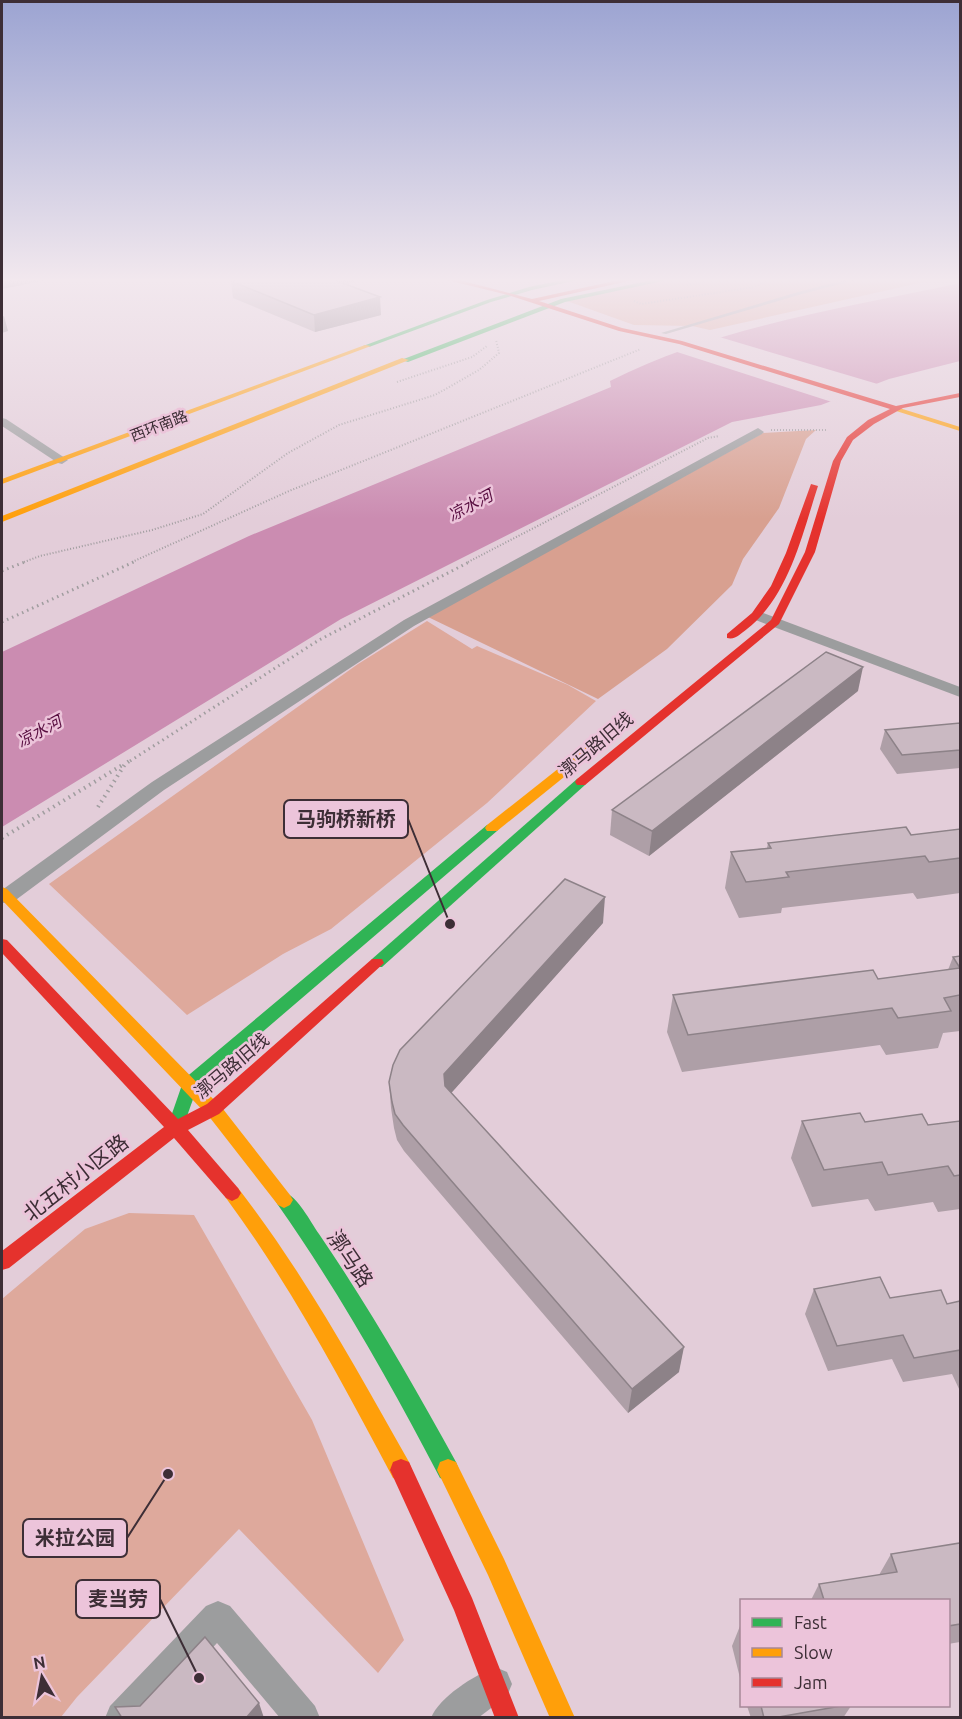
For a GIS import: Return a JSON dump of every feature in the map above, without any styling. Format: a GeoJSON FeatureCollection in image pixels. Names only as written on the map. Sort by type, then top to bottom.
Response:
{"type":"FeatureCollection","features":[{"type":"Feature","properties":{"kind":"main road"},"geometry":{"type":"LineString","coordinates":[[2,482],[210,405],[346,358]]}},
{"type":"Feature","properties":{"kind":"main road","name":"西环南路"},"geometry":{"type":"LineString","coordinates":[[2,494],[355,358]]}},
{"type":"Feature","properties":{"kind":"main road","name":"西环南路"},"geometry":{"type":"LineString","coordinates":[[2,504],[378,358]]}},
{"type":"Feature","properties":{"kind":"main road"},"geometry":{"type":"LineString","coordinates":[[2,519],[409,358]]}},
{"type":"Feature","properties":{"kind":"main road"},"geometry":{"type":"LineString","coordinates":[[744,358],[884,401],[960,429]]}},
{"type":"Feature","properties":{"kind":"main road"},"geometry":{"type":"LineString","coordinates":[[718,648],[755,615],[769,596],[783,570],[831,443],[841,431],[884,401],[960,387]]}},
{"type":"Feature","properties":{"kind":"main road"},"geometry":{"type":"LineString","coordinates":[[210,405],[265,393]]}},
{"type":"Feature","properties":{"kind":"main road"},"geometry":{"type":"LineString","coordinates":[[884,401],[911,403],[960,395]]}},
{"type":"Feature","properties":{"kind":"main road","name":"漷马路旧线"},"geometry":{"type":"LineString","coordinates":[[175,1128],[213,1109],[556,803],[774,622],[792,594],[818,528],[841,451],[884,401]]}},
{"type":"Feature","properties":{"kind":"main road","name":"漷马路旧线"},"geometry":{"type":"LineString","coordinates":[[175,1128],[190,1084],[520,806],[610,734]]}},
{"type":"Feature","properties":{"kind":"main road","name":"漷马路"},"geometry":{"type":"LineString","coordinates":[[4,895],[213,1109],[281,1195],[343,1285],[408,1393],[487,1543],[563,1718]]}},
{"type":"Feature","properties":{"kind":"main road"},"geometry":{"type":"LineString","coordinates":[[2,944],[175,1128],[244,1208],[312,1311],[370,1409],[450,1568],[507,1718]]}},
{"type":"Feature","properties":{"kind":"main road","name":"北五村小区路"},"geometry":{"type":"LineString","coordinates":[[2,1262],[175,1128]]}},
{"type":"Feature","properties":{"kind":"street"},"geometry":{"type":"LineString","coordinates":[[2,421],[62,460]]}},
{"type":"Feature","properties":{"kind":"street"},"geometry":{"type":"LineString","coordinates":[[4,895],[158,786],[409,623],[758,432]]}},
{"type":"Feature","properties":{"kind":"street"},"geometry":{"type":"LineString","coordinates":[[755,615],[960,692]]}},
{"type":"Feature","properties":{"kind":"street"},"geometry":{"type":"LineString","coordinates":[[122,1718],[218,1618],[303,1718]]}},
{"type":"Feature","properties":{"kind":"street"},"geometry":{"type":"LineString","coordinates":[[448,1718],[495,1684]]}},
{"type":"Feature","properties":{"kind":"path"},"geometry":{"type":"LineString","coordinates":[[2,571],[40,556],[152,530],[203,514],[288,453],[339,425],[435,395],[479,370],[493,358]]}},
{"type":"Feature","properties":{"kind":"path"},"geometry":{"type":"LineString","coordinates":[[2,622],[290,491],[610,358]]}},
{"type":"Feature","properties":{"kind":"path"},"geometry":{"type":"LineString","coordinates":[[2,838],[130,760]]}},
{"type":"Feature","properties":{"kind":"shaded area"},"geometry":{"type":"Polygon","coordinates":[[[816,430],[806,439],[779,508],[743,559],[732,585],[667,649],[598,699],[428,617],[763,433],[816,430]]]}},
{"type":"Feature","properties":{"kind":"shaded area"},"geometry":{"type":"Polygon","coordinates":[[[427,621],[472,649],[477,646],[568,685],[596,701],[487,803],[331,929],[283,954],[187,1015],[49,884],[358,664],[427,621]]]}},
{"type":"Feature","properties":{"kind":"shaded area"},"geometry":{"type":"Polygon","coordinates":[[[129,1213],[194,1215],[312,1420],[404,1640],[378,1673],[239,1529],[77,1697],[61,1717],[2,1717],[2,1299],[85,1229],[129,1213]]]}},
{"type":"Feature","properties":{"kind":"water","name":"凉水河"},"geometry":{"type":"Polygon","coordinates":[[[661,358],[960,358],[960,361],[889,379],[821,405],[732,422],[341,619],[2,827],[2,652],[249,536],[611,387],[610,381],[661,358]]]}},
{"type":"Feature","properties":{"kind":"pier"},"geometry":{"type":"Polygon","coordinates":[[[696,358],[791,358],[881,385],[835,403],[696,358]]]}},
{"type":"Feature","properties":{"kind":"building"},"geometry":{"type":"Polygon","coordinates":[[[826,652],[863,667],[652,831],[612,810],[826,652]]]}},
{"type":"Feature","properties":{"kind":"building"},"geometry":{"type":"Polygon","coordinates":[[[960,723],[960,750],[902,755],[885,730],[960,723]]]}},
{"type":"Feature","properties":{"kind":"building"},"geometry":{"type":"Polygon","coordinates":[[[906,827],[911,835],[960,829],[960,858],[929,862],[925,856],[786,872],[789,877],[746,882],[731,852],[771,848],[768,843],[906,827]]]}},
{"type":"Feature","properties":{"kind":"building"},"geometry":{"type":"Polygon","coordinates":[[[565,879],[605,897],[444,1074],[445,1086],[684,1347],[632,1389],[403,1125],[395,1114],[389,1082],[400,1050],[565,879]]]}},
{"type":"Feature","properties":{"kind":"building"},"geometry":{"type":"Polygon","coordinates":[[[960,956],[960,968],[953,957],[960,956]]]}},
{"type":"Feature","properties":{"kind":"building"},"geometry":{"type":"Polygon","coordinates":[[[960,968],[960,995],[944,998],[951,1011],[898,1018],[892,1008],[688,1035],[673,995],[873,970],[878,979],[960,968]]]}},
{"type":"Feature","properties":{"kind":"building"},"geometry":{"type":"Polygon","coordinates":[[[860,1113],[865,1122],[922,1114],[928,1125],[960,1121],[960,1175],[954,1176],[948,1166],[888,1175],[882,1162],[824,1170],[802,1121],[860,1113]]]}},
{"type":"Feature","properties":{"kind":"building"},"geometry":{"type":"Polygon","coordinates":[[[880,1277],[890,1298],[941,1290],[947,1304],[960,1301],[960,1350],[914,1358],[903,1335],[837,1346],[814,1289],[880,1277]]]}},
{"type":"Feature","properties":{"kind":"building"},"geometry":{"type":"Polygon","coordinates":[[[960,1543],[960,1624],[950,1626],[950,1599],[824,1599],[819,1584],[897,1572],[891,1554],[960,1543]]]}},
{"type":"Feature","properties":{"kind":"building"},"geometry":{"type":"Polygon","coordinates":[[[205,1637],[259,1703],[246,1718],[122,1718],[115,1707],[140,1706],[205,1637]]]}},
{"type":"Feature","properties":{"kind":"building"},"geometry":{"type":"Polygon","coordinates":[[[761,1707],[835,1707],[773,1718],[764,1718],[761,1707]]]}},
{"type":"Feature","properties":{"kind":"traffic: fast"},"geometry":{"type":"LineString","coordinates":[[405,360],[410,358]]}},
{"type":"Feature","properties":{"kind":"traffic: fast"},"geometry":{"type":"LineString","coordinates":[[377,963],[581,782]]}},
{"type":"Feature","properties":{"kind":"traffic: fast"},"geometry":{"type":"LineString","coordinates":[[175,1128],[190,1084],[492,828]]}},
{"type":"Feature","properties":{"kind":"traffic: fast"},"geometry":{"type":"LineString","coordinates":[[284,1200],[351,1298],[411,1400],[448,1470]]}},
{"type":"Feature","properties":{"kind":"traffic: slow"},"geometry":{"type":"LineString","coordinates":[[2,482],[334,358]]}},
{"type":"Feature","properties":{"kind":"traffic: slow"},"geometry":{"type":"LineString","coordinates":[[2,519],[405,360]]}},
{"type":"Feature","properties":{"kind":"traffic: slow"},"geometry":{"type":"LineString","coordinates":[[896,408],[960,429]]}},
{"type":"Feature","properties":{"kind":"traffic: slow"},"geometry":{"type":"LineString","coordinates":[[492,828],[596,745]]}},
{"type":"Feature","properties":{"kind":"traffic: slow"},"geometry":{"type":"LineString","coordinates":[[2,892],[217,1114],[284,1200]]}},
{"type":"Feature","properties":{"kind":"traffic: slow"},"geometry":{"type":"LineString","coordinates":[[232,1193],[257,1226],[329,1339],[401,1470]]}},
{"type":"Feature","properties":{"kind":"traffic: slow"},"geometry":{"type":"LineString","coordinates":[[448,1470],[496,1567],[563,1718]]}},
{"type":"Feature","properties":{"kind":"traffic: jam"},"geometry":{"type":"LineString","coordinates":[[733,358],[896,408]]}},
{"type":"Feature","properties":{"kind":"traffic: jam"},"geometry":{"type":"LineString","coordinates":[[581,782],[775,622],[810,552],[837,461],[850,439],[871,422],[901,406],[960,395]]}},
{"type":"Feature","properties":{"kind":"traffic: jam"},"geometry":{"type":"LineString","coordinates":[[731,636],[756,615],[776,586],[791,553],[814,486]]}},
{"type":"Feature","properties":{"kind":"traffic: jam"},"geometry":{"type":"LineString","coordinates":[[2,944],[156,1105],[232,1193]]}},
{"type":"Feature","properties":{"kind":"traffic: jam"},"geometry":{"type":"LineString","coordinates":[[2,1262],[175,1128],[213,1109],[377,963]]}},
{"type":"Feature","properties":{"kind":"traffic: jam"},"geometry":{"type":"LineString","coordinates":[[401,1470],[464,1606],[507,1718]]}},
{"type":"Feature","properties":{"kind":"place","name":"马驹桥新桥"},"geometry":{"type":"Point","coordinates":[450,924]}},
{"type":"Feature","properties":{"kind":"place","name":"米拉公园"},"geometry":{"type":"Point","coordinates":[168,1474]}},
{"type":"Feature","properties":{"kind":"place","name":"麦当劳"},"geometry":{"type":"Point","coordinates":[199,1678]}}]}
